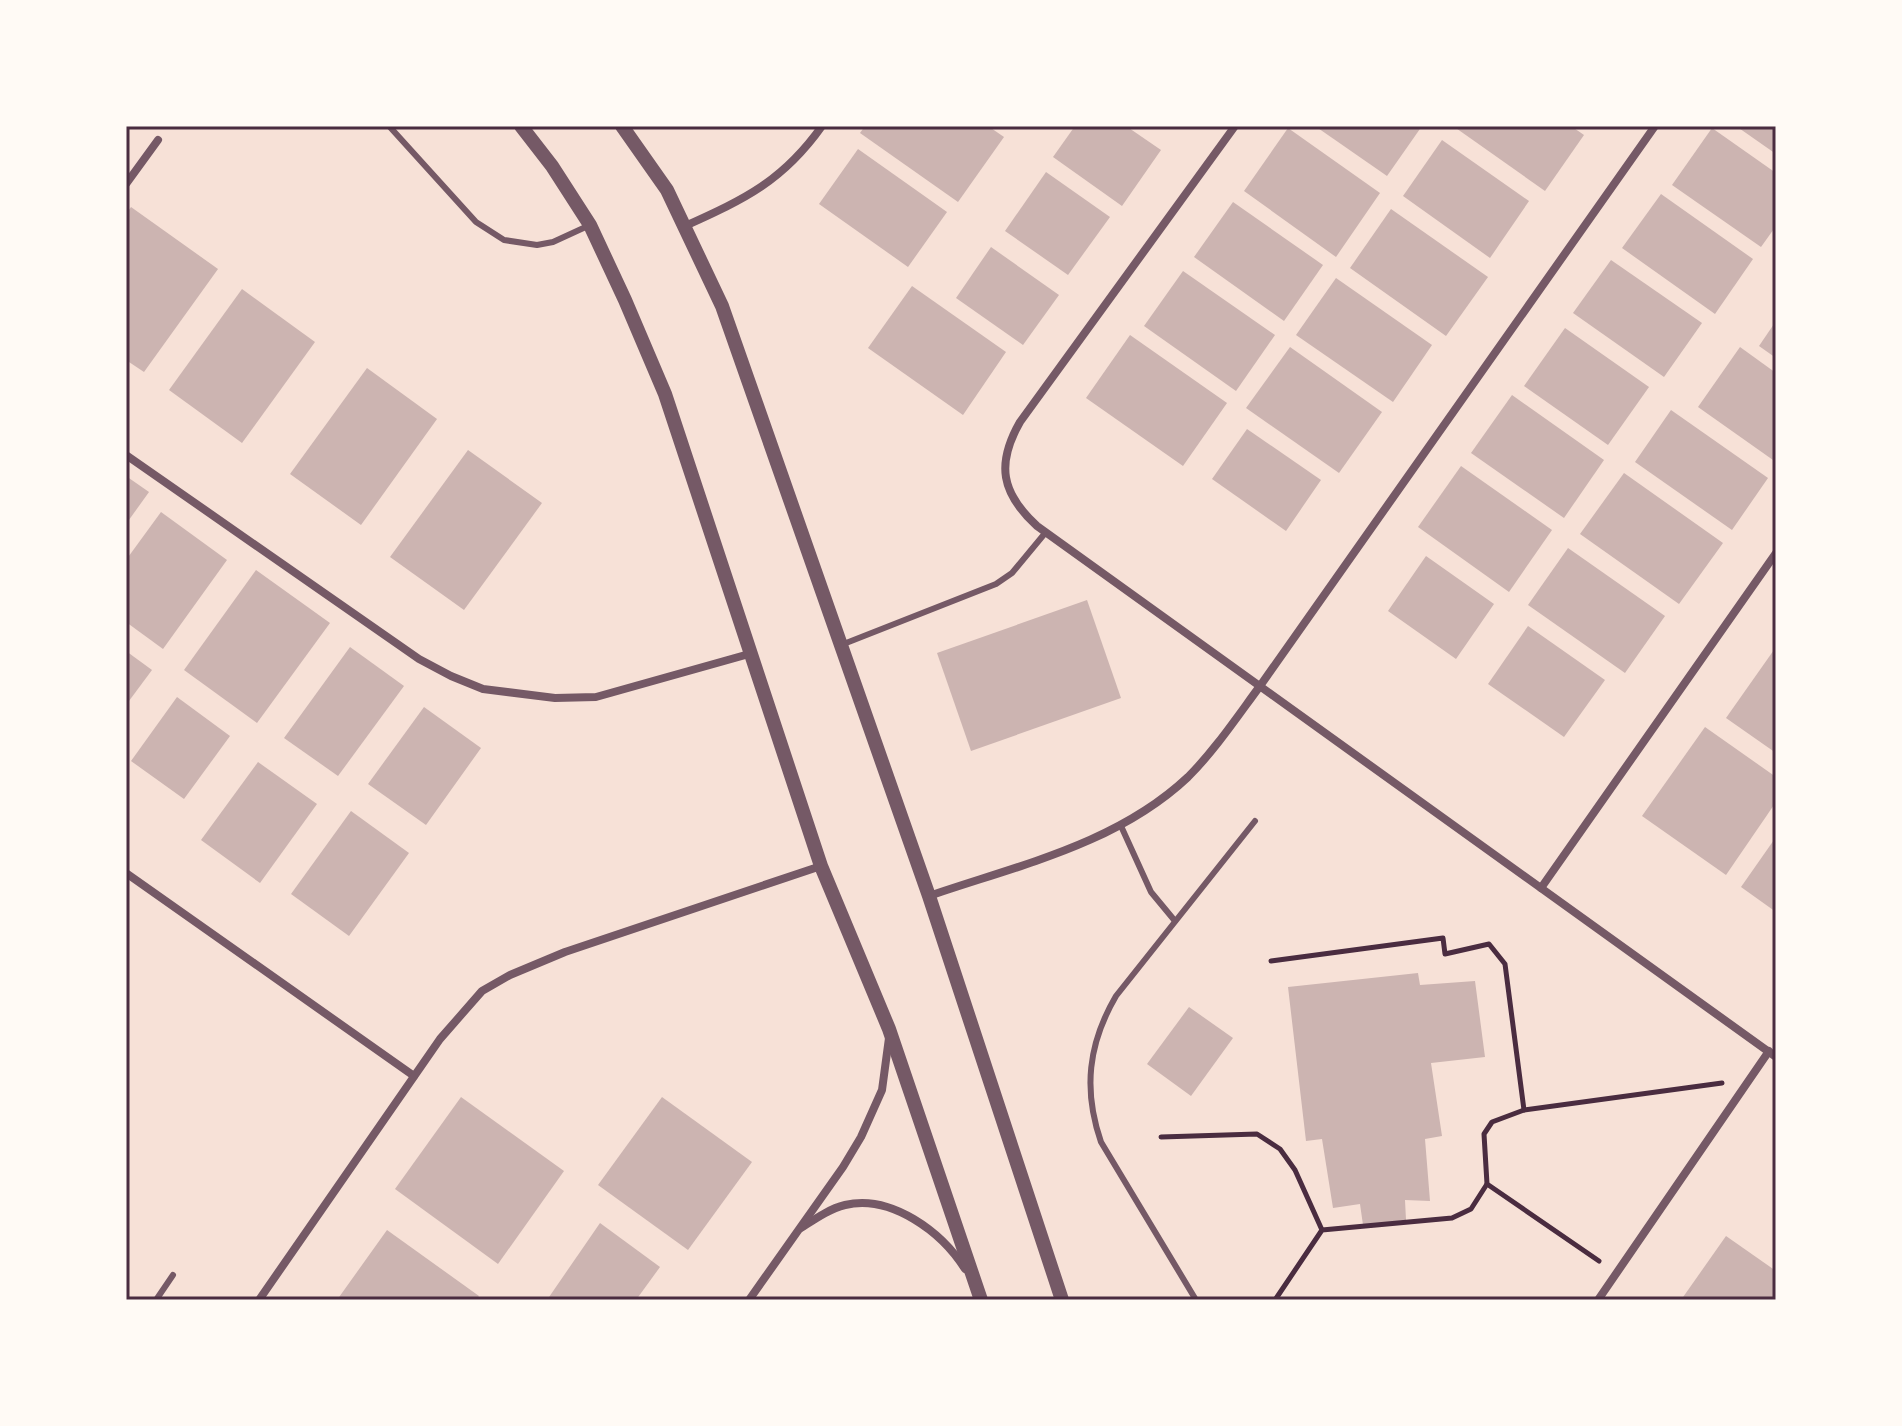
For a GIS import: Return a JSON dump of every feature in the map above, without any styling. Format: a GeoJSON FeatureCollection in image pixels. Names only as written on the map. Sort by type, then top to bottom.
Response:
{"type":"FeatureCollection","features":[{"type":"Feature","properties":{"kind":"street"},"geometry":{"type":"LineString","coordinates":[[521,126],[552,166],[590,225],[665,394],[821,866],[889,1029],[980,1294]]}},
{"type":"Feature","properties":{"kind":"street"},"geometry":{"type":"LineString","coordinates":[[622,126],[667,190],[722,306],[929,896],[1062,1300]]}},
{"type":"Feature","properties":{"kind":"street"},"geometry":{"type":"LineString","coordinates":[[685,226],[731,205],[775,178],[792,164],[822,126]]}},
{"type":"Feature","properties":{"kind":"street"},"geometry":{"type":"LineString","coordinates":[[1235,126],[1020,422],[1006,455],[1004,468],[1007,485],[1023,514],[1046,532],[1772,1054],[1749,1081],[1598,1300]]}},
{"type":"Feature","properties":{"kind":"street"},"geometry":{"type":"LineString","coordinates":[[929,896],[1096,839],[1145,811],[1207,756],[1260,686],[1655,126]]}},
{"type":"Feature","properties":{"kind":"street"},"geometry":{"type":"LineString","coordinates":[[126,184],[158,140]]}},
{"type":"Feature","properties":{"kind":"street"},"geometry":{"type":"LineString","coordinates":[[126,455],[419,659],[483,689],[555,698],[596,697],[749,654]]}},
{"type":"Feature","properties":{"kind":"street"},"geometry":{"type":"LineString","coordinates":[[1541,888],[1776,553]]}},
{"type":"Feature","properties":{"kind":"street"},"geometry":{"type":"LineString","coordinates":[[259,1300],[440,1039],[482,991],[510,975],[565,952],[821,866]]}},
{"type":"Feature","properties":{"kind":"street"},"geometry":{"type":"LineString","coordinates":[[126,873],[414,1076]]}},
{"type":"Feature","properties":{"kind":"street"},"geometry":{"type":"LineString","coordinates":[[749,1300],[843,1167],[872,1115],[882,1090],[889,1029]]}},
{"type":"Feature","properties":{"kind":"street"},"geometry":{"type":"LineString","coordinates":[[797,1231],[824,1213],[846,1205],[867,1204],[888,1208],[909,1217],[943,1241],[956,1255],[980,1294]]}},
{"type":"Feature","properties":{"kind":"lane"},"geometry":{"type":"LineString","coordinates":[[389,126],[476,222],[504,240],[537,245],[553,242],[590,225]]}},
{"type":"Feature","properties":{"kind":"lane"},"geometry":{"type":"LineString","coordinates":[[841,645],[996,584],[1012,573],[1046,532]]}},
{"type":"Feature","properties":{"kind":"lane"},"geometry":{"type":"LineString","coordinates":[[1196,1300],[1101,1142],[1089,1093],[1090,1067],[1094,1042],[1116,996],[1255,821]]}},
{"type":"Feature","properties":{"kind":"lane"},"geometry":{"type":"LineString","coordinates":[[1121,826],[1151,892],[1175,921]]}},
{"type":"Feature","properties":{"kind":"lane"},"geometry":{"type":"LineString","coordinates":[[156,1300],[173,1275]]}},
{"type":"Feature","properties":{"kind":"path"},"geometry":{"type":"LineString","coordinates":[[1271,961],[1443,938],[1445,954],[1489,944],[1505,964],[1524,1110]]}},
{"type":"Feature","properties":{"kind":"path"},"geometry":{"type":"LineString","coordinates":[[1322,1230],[1452,1218],[1471,1209],[1487,1184],[1484,1134],[1492,1122],[1524,1110],[1749,1081]]}},
{"type":"Feature","properties":{"kind":"path"},"geometry":{"type":"LineString","coordinates":[[1161,1137],[1257,1134],[1280,1149],[1295,1170],[1322,1230]]}},
{"type":"Feature","properties":{"kind":"path"},"geometry":{"type":"LineString","coordinates":[[1487,1184],[1617,1273]]}},
{"type":"Feature","properties":{"kind":"path"},"geometry":{"type":"LineString","coordinates":[[1275,1300],[1322,1230]]}},
{"type":"Feature","properties":{"kind":"building"},"geometry":{"type":"Polygon","coordinates":[[[865,126],[988,126],[1004,137],[958,202],[860,133],[865,126]]]}},
{"type":"Feature","properties":{"kind":"building"},"geometry":{"type":"Polygon","coordinates":[[[1075,126],[1126,126],[1161,150],[1122,206],[1053,157],[1075,126]]]}},
{"type":"Feature","properties":{"kind":"building"},"geometry":{"type":"Polygon","coordinates":[[[1315,126],[1422,126],[1387,176],[1315,126]]]}},
{"type":"Feature","properties":{"kind":"building"},"geometry":{"type":"Polygon","coordinates":[[[1453,126],[1571,126],[1584,135],[1545,191],[1453,126]]]}},
{"type":"Feature","properties":{"kind":"building"},"geometry":{"type":"Polygon","coordinates":[[[1736,126],[1776,126],[1776,154],[1736,126]]]}},
{"type":"Feature","properties":{"kind":"building"},"geometry":{"type":"Polygon","coordinates":[[[1288,128],[1380,193],[1336,257],[1244,191],[1288,128]]]}},
{"type":"Feature","properties":{"kind":"building"},"geometry":{"type":"Polygon","coordinates":[[[1712,128],[1776,173],[1776,226],[1761,247],[1672,185],[1712,128]]]}},
{"type":"Feature","properties":{"kind":"building"},"geometry":{"type":"Polygon","coordinates":[[[1442,140],[1529,201],[1490,258],[1403,196],[1442,140]]]}},
{"type":"Feature","properties":{"kind":"building"},"geometry":{"type":"Polygon","coordinates":[[[858,149],[947,212],[908,267],[819,204],[858,149]]]}},
{"type":"Feature","properties":{"kind":"building"},"geometry":{"type":"Polygon","coordinates":[[[1046,172],[1110,217],[1068,275],[1005,231],[1046,172]]]}},
{"type":"Feature","properties":{"kind":"building"},"geometry":{"type":"Polygon","coordinates":[[[1661,194],[1753,259],[1715,314],[1622,248],[1661,194]]]}},
{"type":"Feature","properties":{"kind":"building"},"geometry":{"type":"Polygon","coordinates":[[[1233,202],[1323,265],[1284,321],[1194,257],[1233,202]]]}},
{"type":"Feature","properties":{"kind":"building"},"geometry":{"type":"Polygon","coordinates":[[[131,207],[218,269],[144,372],[126,360],[126,214],[131,207]]]}},
{"type":"Feature","properties":{"kind":"building"},"geometry":{"type":"Polygon","coordinates":[[[1391,209],[1488,277],[1446,336],[1350,268],[1391,209]]]}},
{"type":"Feature","properties":{"kind":"building"},"geometry":{"type":"Polygon","coordinates":[[[991,247],[1059,295],[1023,345],[956,298],[991,247]]]}},
{"type":"Feature","properties":{"kind":"building"},"geometry":{"type":"Polygon","coordinates":[[[1611,260],[1702,323],[1664,377],[1573,313],[1611,260]]]}},
{"type":"Feature","properties":{"kind":"building"},"geometry":{"type":"Polygon","coordinates":[[[1183,271],[1275,335],[1236,391],[1144,326],[1183,271]]]}},
{"type":"Feature","properties":{"kind":"building"},"geometry":{"type":"Polygon","coordinates":[[[1336,278],[1432,345],[1393,402],[1296,335],[1336,278]]]}},
{"type":"Feature","properties":{"kind":"building"},"geometry":{"type":"Polygon","coordinates":[[[912,286],[1006,352],[963,415],[868,348],[912,286]]]}},
{"type":"Feature","properties":{"kind":"building"},"geometry":{"type":"Polygon","coordinates":[[[242,289],[315,342],[242,443],[169,390],[242,289]]]}},
{"type":"Feature","properties":{"kind":"building"},"geometry":{"type":"Polygon","coordinates":[[[1776,321],[1776,358],[1759,346],[1776,321]]]}},
{"type":"Feature","properties":{"kind":"building"},"geometry":{"type":"Polygon","coordinates":[[[1565,328],[1649,387],[1608,445],[1524,386],[1565,328]]]}},
{"type":"Feature","properties":{"kind":"building"},"geometry":{"type":"Polygon","coordinates":[[[1130,335],[1227,403],[1183,466],[1086,398],[1130,335]]]}},
{"type":"Feature","properties":{"kind":"building"},"geometry":{"type":"Polygon","coordinates":[[[1290,347],[1382,412],[1339,473],[1246,408],[1290,347]]]}},
{"type":"Feature","properties":{"kind":"building"},"geometry":{"type":"Polygon","coordinates":[[[1740,347],[1776,373],[1776,455],[1773,460],[1698,407],[1740,347]]]}},
{"type":"Feature","properties":{"kind":"building"},"geometry":{"type":"Polygon","coordinates":[[[367,368],[437,419],[361,525],[290,474],[367,368]]]}},
{"type":"Feature","properties":{"kind":"building"},"geometry":{"type":"Polygon","coordinates":[[[1512,395],[1604,460],[1564,518],[1471,453],[1512,395]]]}},
{"type":"Feature","properties":{"kind":"building"},"geometry":{"type":"Polygon","coordinates":[[[1671,410],[1768,478],[1732,530],[1635,462],[1671,410]]]}},
{"type":"Feature","properties":{"kind":"building"},"geometry":{"type":"Polygon","coordinates":[[[1247,429],[1321,480],[1286,531],[1212,479],[1247,429]]]}},
{"type":"Feature","properties":{"kind":"building"},"geometry":{"type":"Polygon","coordinates":[[[468,450],[542,503],[464,610],[390,557],[468,450]]]}},
{"type":"Feature","properties":{"kind":"building"},"geometry":{"type":"Polygon","coordinates":[[[1461,466],[1552,530],[1509,592],[1418,527],[1461,466]]]}},
{"type":"Feature","properties":{"kind":"building"},"geometry":{"type":"Polygon","coordinates":[[[1624,473],[1723,543],[1679,604],[1580,534],[1624,473]]]}},
{"type":"Feature","properties":{"kind":"building"},"geometry":{"type":"Polygon","coordinates":[[[126,476],[149,492],[126,524],[126,476]]]}},
{"type":"Feature","properties":{"kind":"building"},"geometry":{"type":"Polygon","coordinates":[[[161,512],[227,560],[163,649],[126,622],[126,560],[161,512]]]}},
{"type":"Feature","properties":{"kind":"building"},"geometry":{"type":"Polygon","coordinates":[[[1568,548],[1665,616],[1625,673],[1528,605],[1568,548]]]}},
{"type":"Feature","properties":{"kind":"building"},"geometry":{"type":"Polygon","coordinates":[[[1426,556],[1494,604],[1456,659],[1388,611],[1426,556]]]}},
{"type":"Feature","properties":{"kind":"building"},"geometry":{"type":"Polygon","coordinates":[[[256,570],[330,623],[257,723],[184,670],[256,570]]]}},
{"type":"Feature","properties":{"kind":"building"},"geometry":{"type":"Polygon","coordinates":[[[1087,600],[1121,698],[971,751],[937,653],[1087,600]]]}},
{"type":"Feature","properties":{"kind":"building"},"geometry":{"type":"Polygon","coordinates":[[[1528,626],[1605,680],[1564,737],[1488,684],[1528,626]]]}},
{"type":"Feature","properties":{"kind":"building"},"geometry":{"type":"Polygon","coordinates":[[[350,647],[404,686],[338,776],[284,738],[350,647]]]}},
{"type":"Feature","properties":{"kind":"building"},"geometry":{"type":"Polygon","coordinates":[[[1776,647],[1776,753],[1726,718],[1776,647]]]}},
{"type":"Feature","properties":{"kind":"building"},"geometry":{"type":"Polygon","coordinates":[[[126,651],[152,670],[126,705],[126,651]]]}},
{"type":"Feature","properties":{"kind":"building"},"geometry":{"type":"Polygon","coordinates":[[[177,697],[230,736],[184,799],[131,761],[177,697]]]}},
{"type":"Feature","properties":{"kind":"building"},"geometry":{"type":"Polygon","coordinates":[[[424,707],[481,748],[426,825],[368,784],[424,707]]]}},
{"type":"Feature","properties":{"kind":"building"},"geometry":{"type":"Polygon","coordinates":[[[1705,727],[1776,777],[1776,802],[1726,875],[1642,816],[1705,727]]]}},
{"type":"Feature","properties":{"kind":"building"},"geometry":{"type":"Polygon","coordinates":[[[258,762],[317,804],[260,883],[201,840],[258,762]]]}},
{"type":"Feature","properties":{"kind":"building"},"geometry":{"type":"Polygon","coordinates":[[[351,811],[409,853],[349,936],[291,894],[351,811]]]}},
{"type":"Feature","properties":{"kind":"building"},"geometry":{"type":"Polygon","coordinates":[[[1776,837],[1776,912],[1741,887],[1776,837]]]}},
{"type":"Feature","properties":{"kind":"building"},"geometry":{"type":"Polygon","coordinates":[[[1418,973],[1420,985],[1475,981],[1485,1057],[1431,1063],[1442,1136],[1425,1139],[1430,1201],[1405,1200],[1406,1220],[1363,1225],[1360,1204],[1333,1208],[1322,1139],[1306,1141],[1288,987],[1418,973]]]}},
{"type":"Feature","properties":{"kind":"building"},"geometry":{"type":"Polygon","coordinates":[[[1189,1007],[1233,1038],[1191,1096],[1147,1064],[1189,1007]]]}},
{"type":"Feature","properties":{"kind":"building"},"geometry":{"type":"Polygon","coordinates":[[[461,1097],[564,1171],[498,1264],[395,1189],[461,1097]]]}},
{"type":"Feature","properties":{"kind":"building"},"geometry":{"type":"Polygon","coordinates":[[[662,1097],[752,1162],[688,1250],[598,1185],[662,1097]]]}},
{"type":"Feature","properties":{"kind":"building"},"geometry":{"type":"Polygon","coordinates":[[[600,1223],[660,1267],[636,1300],[547,1300],[600,1223]]]}},
{"type":"Feature","properties":{"kind":"building"},"geometry":{"type":"Polygon","coordinates":[[[387,1230],[479,1296],[476,1300],[337,1300],[387,1230]]]}},
{"type":"Feature","properties":{"kind":"building"},"geometry":{"type":"Polygon","coordinates":[[[1726,1236],[1776,1271],[1776,1300],[1681,1300],[1726,1236]]]}}]}
